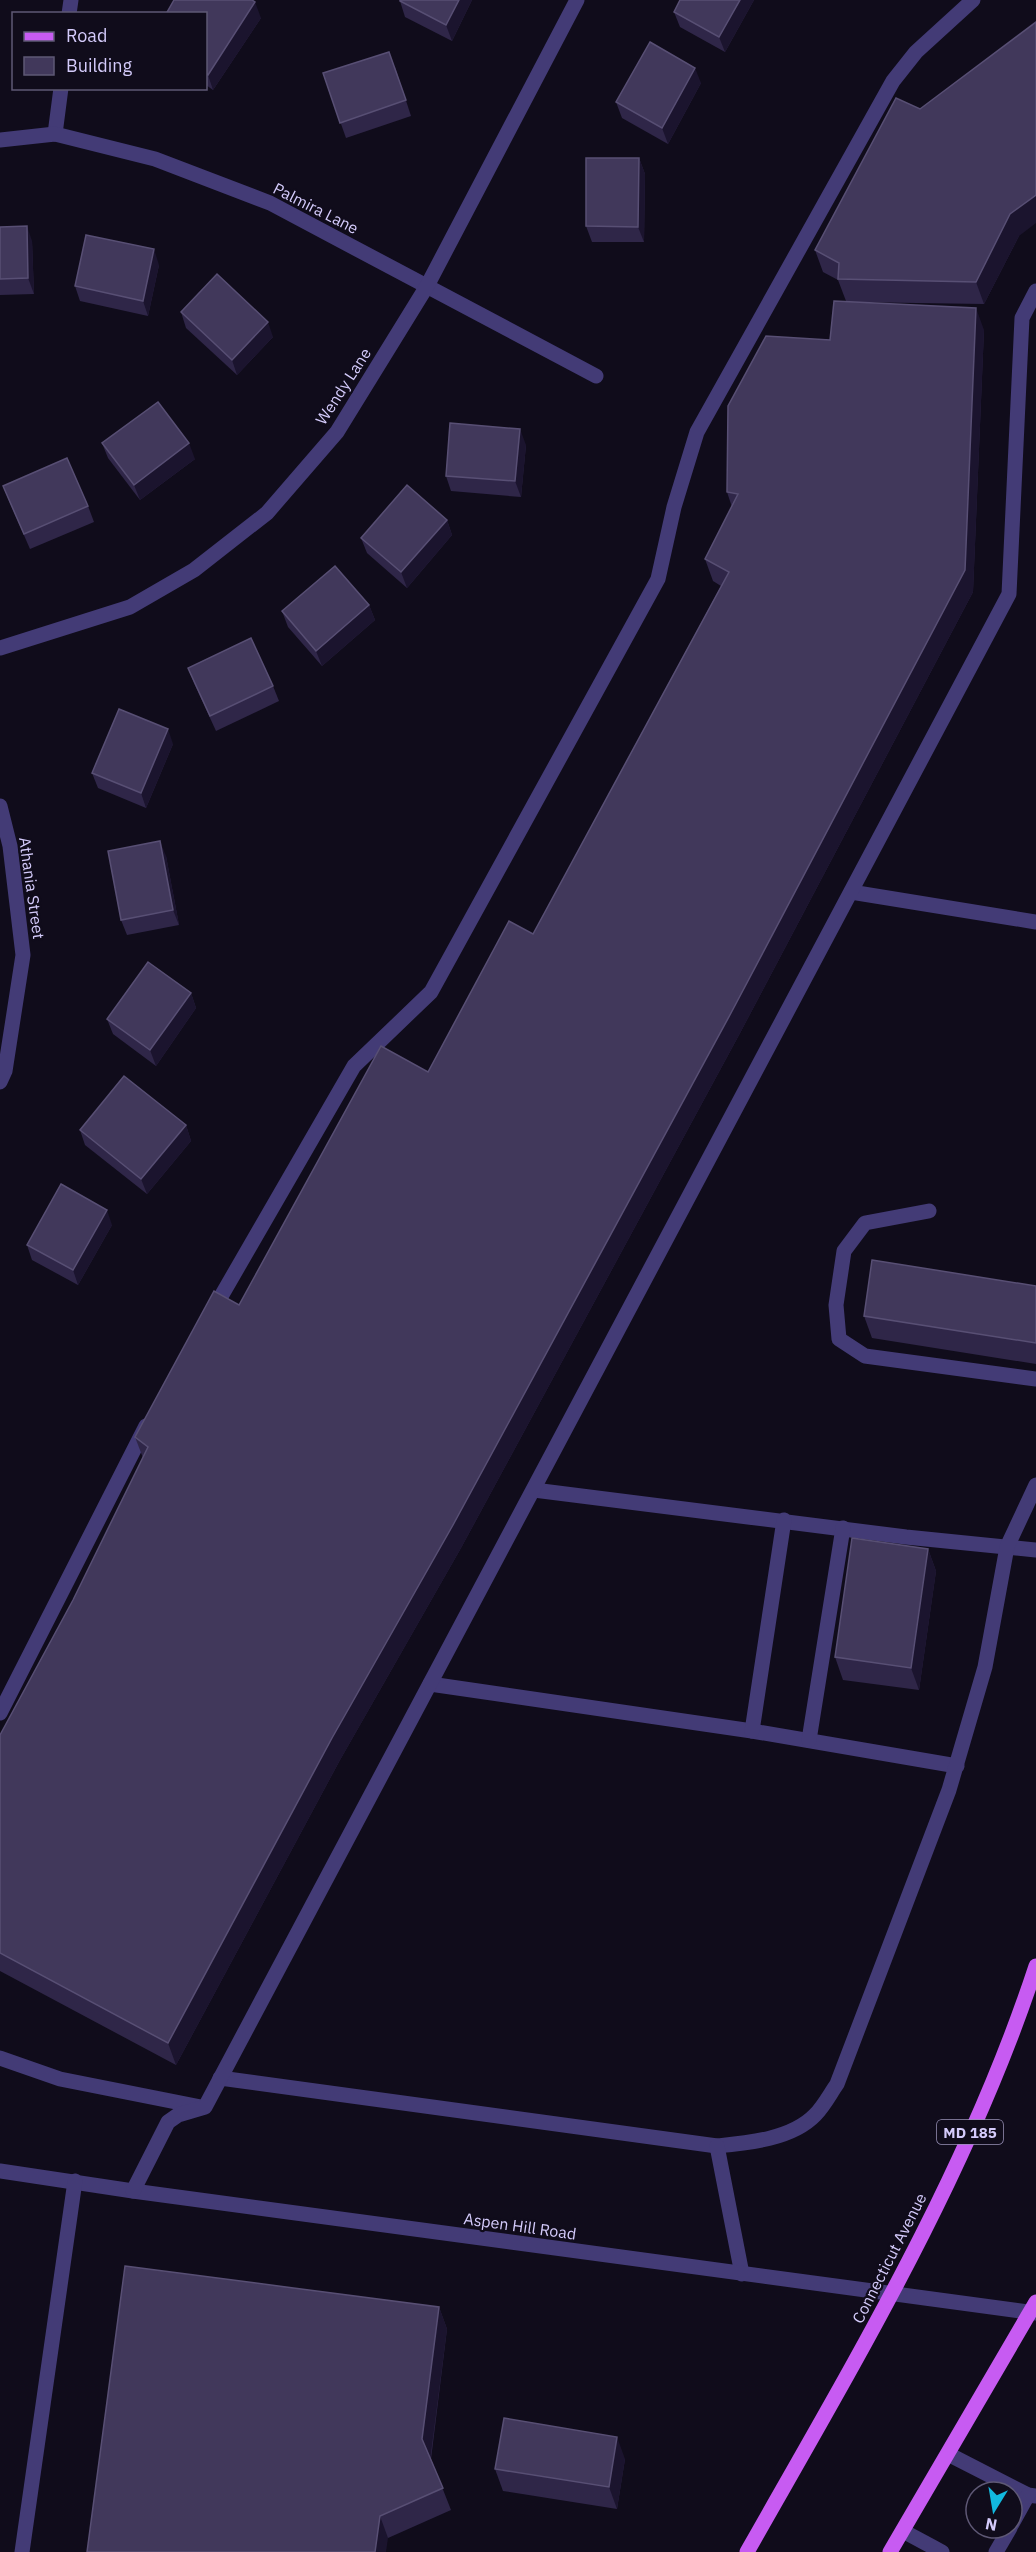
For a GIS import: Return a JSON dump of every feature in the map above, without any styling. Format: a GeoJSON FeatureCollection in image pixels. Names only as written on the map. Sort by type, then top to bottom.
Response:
{"type":"FeatureCollection","features":[{"type":"Feature","properties":{"kind":"main road","name":"Connecticut Avenue"},"geometry":{"type":"LineString","coordinates":[[747,2552],[893,2294],[990,2091],[1036,1966]]}},
{"type":"Feature","properties":{"kind":"main road"},"geometry":{"type":"LineString","coordinates":[[890,2552],[1035,2309]]}},
{"type":"Feature","properties":{"kind":"street","name":"Wendy Lane"},"geometry":{"type":"LineString","coordinates":[[0,648],[130,607],[194,570],[267,513],[337,432],[427,286],[577,0]]}},
{"type":"Feature","properties":{"kind":"street"},"geometry":{"type":"LineString","coordinates":[[207,1320],[354,1066],[431,992],[658,579],[674,507],[698,432],[893,81],[916,52],[973,0]]}},
{"type":"Feature","properties":{"kind":"street"},"geometry":{"type":"LineString","coordinates":[[56,134],[61,90]]}},
{"type":"Feature","properties":{"kind":"street","name":"Palmira Lane"},"geometry":{"type":"LineString","coordinates":[[0,140],[56,134],[155,159],[270,203],[596,376]]}},
{"type":"Feature","properties":{"kind":"street"},"geometry":{"type":"LineString","coordinates":[[133,2191],[168,2122],[178,2115],[205,2108],[1009,594],[1022,318],[1036,291]]}},
{"type":"Feature","properties":{"kind":"street","name":"Athania Street"},"geometry":{"type":"LineString","coordinates":[[0,806],[10,846],[23,955],[5,1071],[0,1082]]}},
{"type":"Feature","properties":{"kind":"street"},"geometry":{"type":"LineString","coordinates":[[851,892],[1036,922]]}},
{"type":"Feature","properties":{"kind":"street"},"geometry":{"type":"LineString","coordinates":[[929,1210],[865,1223],[844,1251],[836,1305],[839,1339],[865,1356],[1036,1379]]}},
{"type":"Feature","properties":{"kind":"street"},"geometry":{"type":"LineString","coordinates":[[0,1713],[154,1412]]}},
{"type":"Feature","properties":{"kind":"street"},"geometry":{"type":"LineString","coordinates":[[220,2078],[717,2146],[748,2143],[789,2131],[814,2116],[837,2084],[928,1851],[957,1766],[985,1667],[1007,1547],[1036,1485]]}},
{"type":"Feature","properties":{"kind":"street"},"geometry":{"type":"LineString","coordinates":[[534,1490],[1036,1550]]}},
{"type":"Feature","properties":{"kind":"street"},"geometry":{"type":"LineString","coordinates":[[752,1731],[784,1520]]}},
{"type":"Feature","properties":{"kind":"street"},"geometry":{"type":"LineString","coordinates":[[809,1740],[843,1528]]}},
{"type":"Feature","properties":{"kind":"street"},"geometry":{"type":"LineString","coordinates":[[430,1684],[752,1731],[957,1766]]}},
{"type":"Feature","properties":{"kind":"street"},"geometry":{"type":"LineString","coordinates":[[0,2058],[60,2079],[205,2108]]}},
{"type":"Feature","properties":{"kind":"street"},"geometry":{"type":"LineString","coordinates":[[717,2146],[742,2274]]}},
{"type":"Feature","properties":{"kind":"street","name":"Aspen Hill Road"},"geometry":{"type":"LineString","coordinates":[[0,2171],[742,2274],[893,2294],[1035,2309]]}},
{"type":"Feature","properties":{"kind":"street"},"geometry":{"type":"LineString","coordinates":[[22,2552],[75,2181]]}},
{"type":"Feature","properties":{"kind":"street"},"geometry":{"type":"LineString","coordinates":[[948,2454],[1032,2495]]}},
{"type":"Feature","properties":{"kind":"street"},"geometry":{"type":"LineString","coordinates":[[903,2531],[942,2552]]}},
{"type":"Feature","properties":{"kind":"building"},"geometry":{"type":"Polygon","coordinates":[[[174,0],[252,0],[255,2],[208,75],[207,12],[167,12],[174,0]]]}},
{"type":"Feature","properties":{"kind":"building"},"geometry":{"type":"Polygon","coordinates":[[[400,0],[459,0],[446,25],[400,0]]]}},
{"type":"Feature","properties":{"kind":"building"},"geometry":{"type":"Polygon","coordinates":[[[680,0],[740,0],[719,37],[674,12],[680,0]]]}},
{"type":"Feature","properties":{"kind":"building"},"geometry":{"type":"Polygon","coordinates":[[[1036,22],[1036,195],[1010,214],[976,282],[838,279],[839,263],[815,250],[896,98],[920,109],[1036,22]]]}},
{"type":"Feature","properties":{"kind":"building"},"geometry":{"type":"Polygon","coordinates":[[[650,42],[695,68],[662,128],[616,102],[650,42]]]}},
{"type":"Feature","properties":{"kind":"building"},"geometry":{"type":"Polygon","coordinates":[[[389,52],[406,100],[340,123],[323,73],[389,52]]]}},
{"type":"Feature","properties":{"kind":"building"},"geometry":{"type":"Polygon","coordinates":[[[586,158],[639,158],[638,227],[586,226],[586,158]]]}},
{"type":"Feature","properties":{"kind":"building"},"geometry":{"type":"Polygon","coordinates":[[[27,226],[28,278],[0,279],[0,227],[27,226]]]}},
{"type":"Feature","properties":{"kind":"building"},"geometry":{"type":"Polygon","coordinates":[[[86,235],[154,249],[143,301],[75,286],[86,235]]]}},
{"type":"Feature","properties":{"kind":"building"},"geometry":{"type":"Polygon","coordinates":[[[217,274],[268,322],[232,360],[181,312],[217,274]]]}},
{"type":"Feature","properties":{"kind":"building"},"geometry":{"type":"Polygon","coordinates":[[[834,301],[976,308],[965,570],[731,1013],[453,1525],[332,1738],[168,2043],[0,1953],[0,1735],[73,1600],[148,1447],[135,1437],[214,1291],[239,1305],[381,1046],[428,1072],[509,921],[533,934],[729,572],[705,559],[738,494],[727,492],[728,406],[766,336],[830,340],[834,301]]]}},
{"type":"Feature","properties":{"kind":"building"},"geometry":{"type":"Polygon","coordinates":[[[158,402],[189,443],[134,485],[102,443],[158,402]]]}},
{"type":"Feature","properties":{"kind":"building"},"geometry":{"type":"Polygon","coordinates":[[[450,423],[520,429],[515,481],[446,476],[450,423]]]}},
{"type":"Feature","properties":{"kind":"building"},"geometry":{"type":"Polygon","coordinates":[[[67,458],[88,506],[24,534],[3,486],[67,458]]]}},
{"type":"Feature","properties":{"kind":"building"},"geometry":{"type":"Polygon","coordinates":[[[407,485],[447,520],[401,572],[361,538],[407,485]]]}},
{"type":"Feature","properties":{"kind":"building"},"geometry":{"type":"Polygon","coordinates":[[[335,566],[369,605],[316,651],[282,611],[335,566]]]}},
{"type":"Feature","properties":{"kind":"building"},"geometry":{"type":"Polygon","coordinates":[[[251,638],[273,686],[210,716],[188,668],[251,638]]]}},
{"type":"Feature","properties":{"kind":"building"},"geometry":{"type":"Polygon","coordinates":[[[119,709],[168,729],[141,793],[92,773],[119,709]]]}},
{"type":"Feature","properties":{"kind":"building"},"geometry":{"type":"Polygon","coordinates":[[[160,841],[173,910],[121,920],[108,851],[160,841]]]}},
{"type":"Feature","properties":{"kind":"building"},"geometry":{"type":"Polygon","coordinates":[[[148,962],[191,993],[150,1050],[107,1019],[148,962]]]}},
{"type":"Feature","properties":{"kind":"building"},"geometry":{"type":"Polygon","coordinates":[[[124,1076],[186,1125],[141,1179],[80,1130],[124,1076]]]}},
{"type":"Feature","properties":{"kind":"building"},"geometry":{"type":"Polygon","coordinates":[[[61,1184],[107,1210],[73,1270],[27,1245],[61,1184]]]}},
{"type":"Feature","properties":{"kind":"building"},"geometry":{"type":"Polygon","coordinates":[[[872,1260],[1036,1286],[1036,1343],[864,1316],[872,1260]]]}},
{"type":"Feature","properties":{"kind":"building"},"geometry":{"type":"Polygon","coordinates":[[[852,1538],[928,1549],[911,1668],[835,1657],[852,1538]]]}},
{"type":"Feature","properties":{"kind":"building"},"geometry":{"type":"Polygon","coordinates":[[[125,2266],[439,2307],[422,2439],[443,2488],[380,2516],[375,2552],[87,2552],[125,2266]]]}},
{"type":"Feature","properties":{"kind":"building"},"geometry":{"type":"Polygon","coordinates":[[[504,2418],[617,2437],[609,2487],[495,2469],[504,2418]]]}}]}
